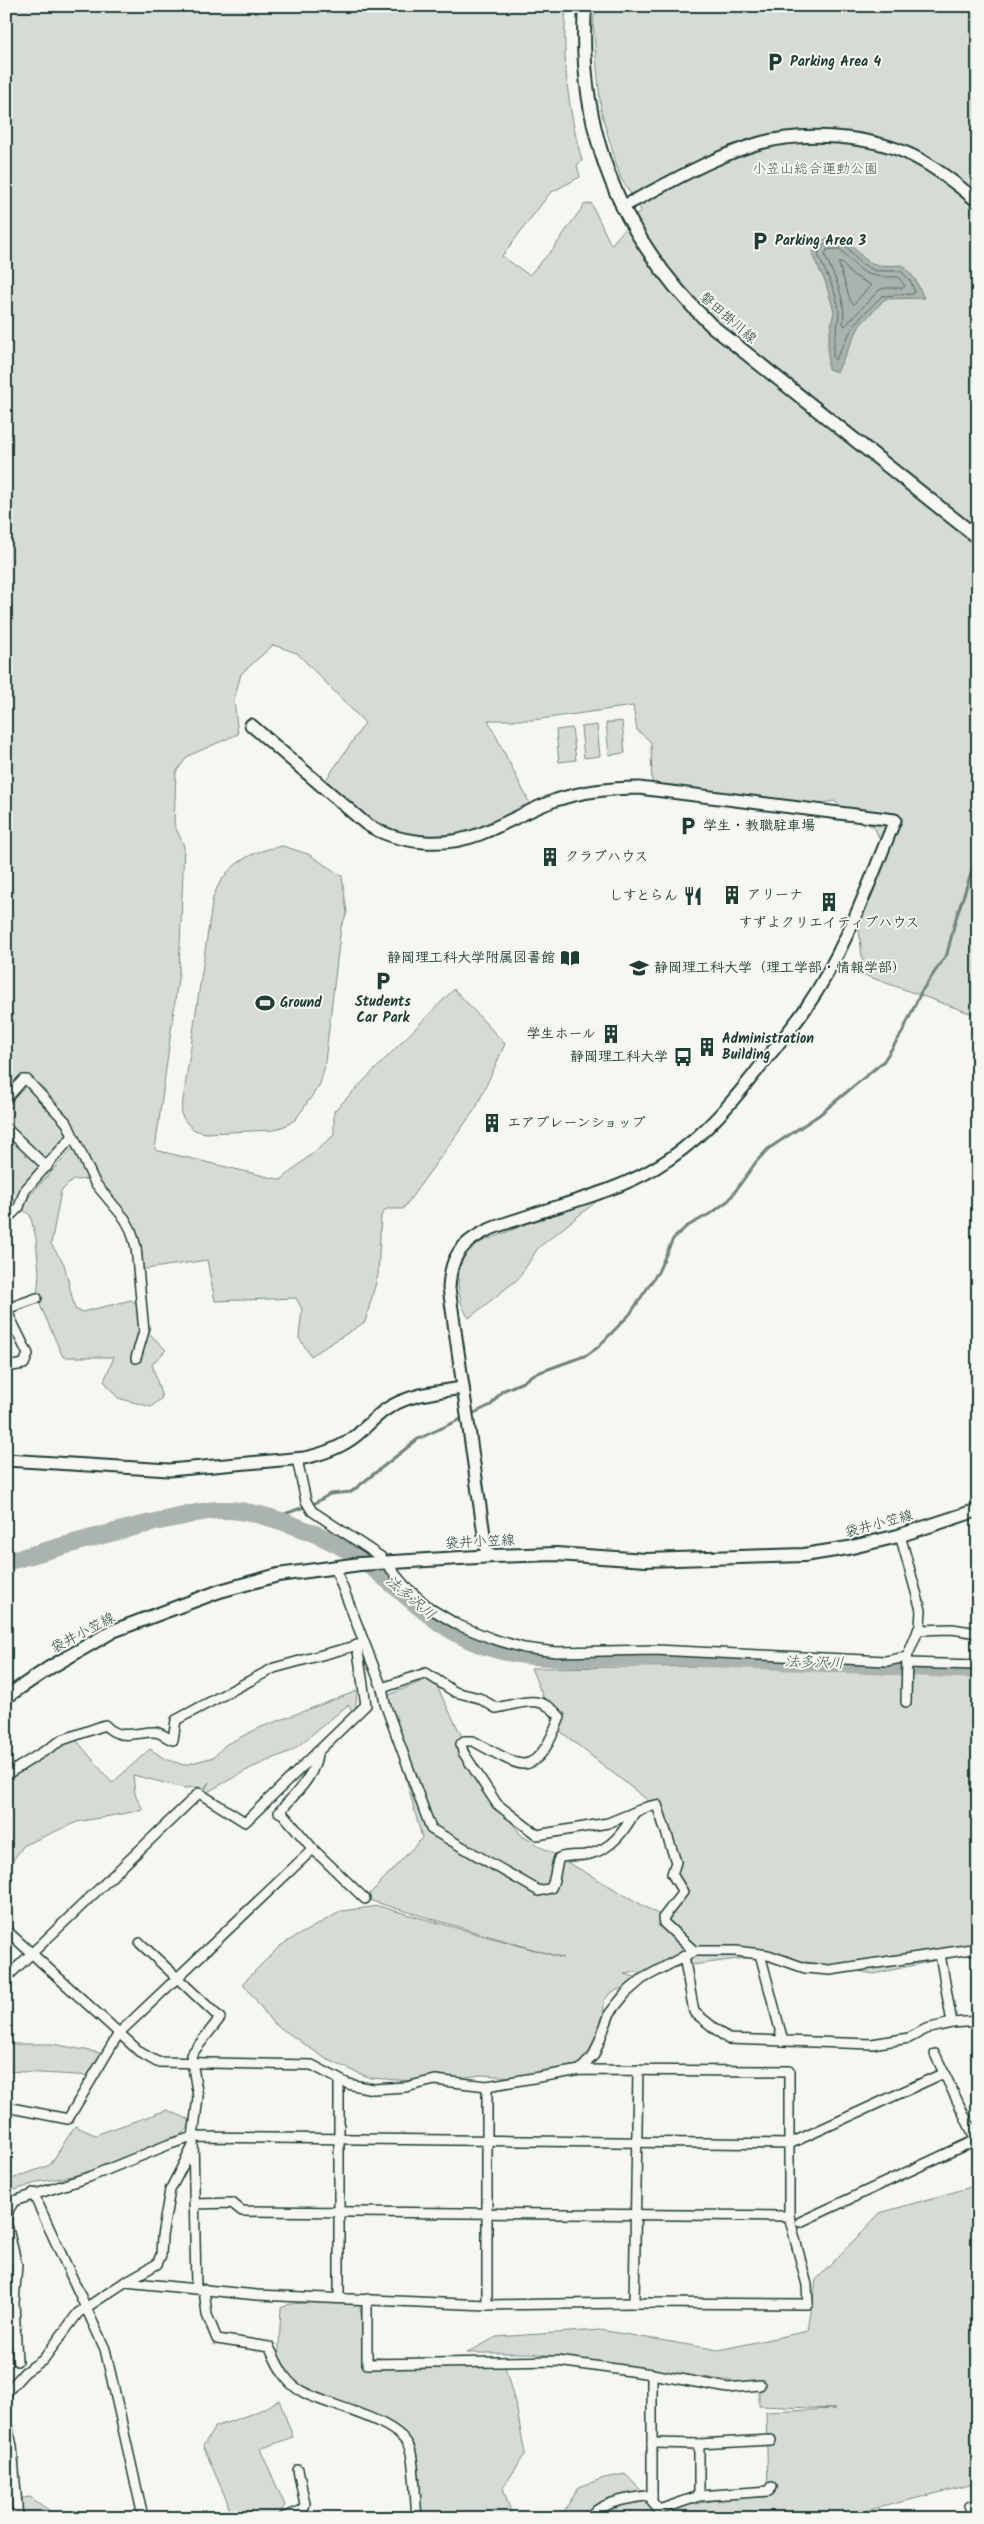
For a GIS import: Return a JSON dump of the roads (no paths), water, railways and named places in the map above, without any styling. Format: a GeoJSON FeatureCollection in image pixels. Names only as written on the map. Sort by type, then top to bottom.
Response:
{"type":"FeatureCollection","features":[{"type":"Feature","properties":{"kind":"main road","name":"磐田掛川線"},"geometry":{"type":"LineString","coordinates":[[585,6],[584,71],[600,152],[622,208],[633,229],[664,274],[712,326],[978,538]]}},
{"type":"Feature","properties":{"kind":"main road","name":"袋井小笠線"},"geometry":{"type":"LineString","coordinates":[[6,1697],[49,1668],[113,1632],[220,1591],[278,1576],[360,1564],[386,1564],[487,1556],[556,1554],[646,1560],[794,1556],[848,1548],[900,1535],[978,1510]]}},
{"type":"Feature","properties":{"kind":"street"},"geometry":{"type":"LineString","coordinates":[[622,208],[723,156],[759,143],[809,136],[861,141],[911,155],[956,182],[978,202]]}},
{"type":"Feature","properties":{"kind":"street"},"geometry":{"type":"LineString","coordinates":[[251,725],[366,824],[376,830],[405,840],[441,842],[460,840],[479,834],[556,800],[596,790],[617,788],[639,788],[895,820],[859,906],[834,959],[807,1007],[731,1103],[706,1130],[675,1156],[634,1179],[484,1231],[462,1248],[450,1272],[449,1288],[487,1556]]}},
{"type":"Feature","properties":{"kind":"street"},"geometry":{"type":"LineString","coordinates":[[6,1099],[23,1080],[27,1080],[67,1123],[94,1183],[125,1219],[136,1247],[144,1331],[136,1358]]}},
{"type":"Feature","properties":{"kind":"street"},"geometry":{"type":"LineString","coordinates":[[6,1128],[46,1167]]}},
{"type":"Feature","properties":{"kind":"street"},"geometry":{"type":"LineString","coordinates":[[6,1220],[19,1207],[25,1190],[72,1137]]}},
{"type":"Feature","properties":{"kind":"street"},"geometry":{"type":"LineString","coordinates":[[6,1367],[24,1364],[28,1354],[6,1310],[37,1298]]}},
{"type":"Feature","properties":{"kind":"street"},"geometry":{"type":"LineString","coordinates":[[6,1460],[146,1470],[297,1459],[322,1454],[341,1446],[355,1437],[385,1410],[400,1402],[428,1393],[463,1388]]}},
{"type":"Feature","properties":{"kind":"street"},"geometry":{"type":"LineString","coordinates":[[297,1459],[306,1501],[312,1511],[386,1564],[405,1586],[431,1609],[458,1625],[493,1639],[524,1648],[556,1652],[655,1650],[886,1661],[907,1660],[978,1665]]}},
{"type":"Feature","properties":{"kind":"street"},"geometry":{"type":"LineString","coordinates":[[900,1535],[920,1610],[918,1630],[907,1660],[906,1702]]}},
{"type":"Feature","properties":{"kind":"street"},"geometry":{"type":"LineString","coordinates":[[335,1568],[361,1645],[382,1688],[385,1704],[431,1829],[539,1892],[551,1888],[556,1878],[556,1866],[559,1858],[568,1855],[590,1854],[611,1844],[624,1833],[635,1812]]}},
{"type":"Feature","properties":{"kind":"street"},"geometry":{"type":"LineString","coordinates":[[918,1630],[952,1629],[978,1633]]}},
{"type":"Feature","properties":{"kind":"street"},"geometry":{"type":"LineString","coordinates":[[6,1978],[199,1792],[245,1822],[366,1705],[361,1645]]}},
{"type":"Feature","properties":{"kind":"street"},"geometry":{"type":"LineString","coordinates":[[6,1774],[62,1740],[105,1725],[112,1732],[124,1735],[157,1732],[173,1740],[176,1720],[274,1668],[361,1645]]}},
{"type":"Feature","properties":{"kind":"street"},"geometry":{"type":"LineString","coordinates":[[382,1688],[426,1673],[454,1692],[479,1698],[496,1708],[522,1701],[537,1702],[553,1708],[560,1717],[549,1744],[531,1763],[521,1764],[473,1742],[464,1741],[461,1744],[463,1752],[496,1804],[537,1835],[608,1823],[647,1806],[657,1806],[660,1810],[676,1862],[672,1874],[683,1892],[663,1918],[664,1923],[694,1951]]}},
{"type":"Feature","properties":{"kind":"street"},"geometry":{"type":"LineString","coordinates":[[317,1752],[317,1762],[309,1775],[279,1812],[283,1814],[313,1849],[365,1899]]}},
{"type":"Feature","properties":{"kind":"street"},"geometry":{"type":"LineString","coordinates":[[6,2107],[68,2119],[119,2033],[313,1849]]}},
{"type":"Feature","properties":{"kind":"street"},"geometry":{"type":"LineString","coordinates":[[6,1930],[141,2053],[157,2062],[193,2061],[312,2065],[348,2084],[373,2089],[406,2087],[435,2080],[487,2086],[580,2070],[789,2072],[789,2216],[807,2285],[808,2304],[634,2303],[487,2306],[257,2295],[125,2282]]}},
{"type":"Feature","properties":{"kind":"street"},"geometry":{"type":"LineString","coordinates":[[140,1943],[220,2018],[191,2055],[198,2097],[193,2141],[194,2204],[200,2288],[207,2315],[217,2339],[269,2347],[284,2378],[302,2392],[361,2413],[402,2436],[410,2448],[417,2518]]}},
{"type":"Feature","properties":{"kind":"street"},"geometry":{"type":"LineString","coordinates":[[580,2070],[594,2055],[610,2013],[621,1998],[642,1979],[694,1951],[736,1951],[760,1954],[804,1968],[830,1970],[972,1949],[978,1951]]}},
{"type":"Feature","properties":{"kind":"street"},"geometry":{"type":"LineString","coordinates":[[760,1954],[783,2041]]}},
{"type":"Feature","properties":{"kind":"street"},"geometry":{"type":"LineString","coordinates":[[940,1954],[952,2023]]}},
{"type":"Feature","properties":{"kind":"street"},"geometry":{"type":"LineString","coordinates":[[684,1956],[694,2012],[728,2040],[872,2044],[909,2038],[926,2029],[952,2023],[978,2021]]}},
{"type":"Feature","properties":{"kind":"street"},"geometry":{"type":"LineString","coordinates":[[800,2222],[977,2140],[935,2054]]}},
{"type":"Feature","properties":{"kind":"street"},"geometry":{"type":"LineString","coordinates":[[634,2303],[638,2070]]}},
{"type":"Feature","properties":{"kind":"street"},"geometry":{"type":"LineString","coordinates":[[17,2361],[14,2303],[17,2265],[6,2221],[10,2200],[89,2177],[170,2144],[193,2141],[338,2139],[789,2144],[944,2074]]}},
{"type":"Feature","properties":{"kind":"street"},"geometry":{"type":"LineString","coordinates":[[339,2080],[339,2298]]}},
{"type":"Feature","properties":{"kind":"street"},"geometry":{"type":"LineString","coordinates":[[487,2086],[487,2306]]}},
{"type":"Feature","properties":{"kind":"street"},"geometry":{"type":"LineString","coordinates":[[6,2393],[25,2372],[43,2360],[78,2313],[85,2307],[157,2264],[161,2255],[162,2236],[170,2190],[193,2141]]}},
{"type":"Feature","properties":{"kind":"street"},"geometry":{"type":"LineString","coordinates":[[34,2193],[105,2349],[142,2512]]}},
{"type":"Feature","properties":{"kind":"street"},"geometry":{"type":"LineString","coordinates":[[194,2204],[232,2203],[242,2211],[789,2216]]}},
{"type":"Feature","properties":{"kind":"street"},"geometry":{"type":"LineString","coordinates":[[367,2299],[367,2364],[558,2361],[652,2374],[728,2388],[760,2385]]}},
{"type":"Feature","properties":{"kind":"street"},"geometry":{"type":"LineString","coordinates":[[652,2374],[652,2502],[659,2510],[699,2496],[769,2490],[772,2487]]}},
{"type":"Feature","properties":{"kind":"street"},"geometry":{"type":"LineString","coordinates":[[6,2421],[12,2446],[18,2518]]}},
{"type":"Feature","properties":{"kind":"street"},"geometry":{"type":"LineString","coordinates":[[652,2443],[699,2444],[771,2440]]}},
{"type":"Feature","properties":{"kind":"street"},"geometry":{"type":"LineString","coordinates":[[699,2444],[699,2496]]}},
{"type":"Feature","properties":{"kind":"street"},"geometry":{"type":"LineString","coordinates":[[282,2518],[303,2510],[305,2504],[298,2470]]}},
{"type":"Feature","properties":{"kind":"street"},"geometry":{"type":"LineString","coordinates":[[587,2518],[601,2507],[613,2502],[652,2495]]}},
{"type":"Feature","properties":{"kind":"street"},"geometry":{"type":"LineString","coordinates":[[970,2506],[976,2518]]}},
{"type":"Feature","properties":{"kind":"water"},"geometry":{"type":"Polygon","coordinates":[[[846,237],[859,253],[870,262],[883,265],[903,265],[915,279],[924,298],[885,299],[860,325],[837,372],[828,369],[828,342],[834,311],[825,281],[812,255],[818,241],[846,237]]]}},
{"type":"Feature","properties":{"kind":"waterway"},"geometry":{"type":"LineString","coordinates":[[271,1519],[315,1503],[330,1494],[351,1492],[418,1439],[491,1405],[502,1391],[523,1382],[532,1375],[587,1355],[598,1347],[630,1314],[658,1272],[673,1239],[686,1227],[713,1212],[729,1200],[756,1162],[768,1149],[819,1115],[883,1062],[902,1033],[921,992],[947,954],[956,918],[978,853]]}},
{"type":"Feature","properties":{"kind":"waterway","name":"法多沢川"},"geometry":{"type":"LineString","coordinates":[[6,1562],[153,1522],[209,1511],[236,1511],[274,1519],[333,1542],[363,1560],[442,1624],[477,1643],[498,1650],[558,1658],[700,1658],[978,1670]]}},
{"type":"Feature","properties":{"kind":"place","name":"Parking Area 4"},"geometry":{"type":"Point","coordinates":[775,62]}},
{"type":"Feature","properties":{"kind":"place","name":"Parking Area 3"},"geometry":{"type":"Point","coordinates":[760,241]}},
{"type":"Feature","properties":{"kind":"place","name":"学生・教職駐車場"},"geometry":{"type":"Point","coordinates":[688,826]}},
{"type":"Feature","properties":{"kind":"place","name":"クラブハウス"},"geometry":{"type":"Point","coordinates":[550,857]}},
{"type":"Feature","properties":{"kind":"place","name":"アリーナ"},"geometry":{"type":"Point","coordinates":[732,895]}},
{"type":"Feature","properties":{"kind":"place","name":"しすとらん"},"geometry":{"type":"Point","coordinates":[693,896]}},
{"type":"Feature","properties":{"kind":"place","name":"すずよクリエイティブハウス"},"geometry":{"type":"Point","coordinates":[829,902]}},
{"type":"Feature","properties":{"kind":"place","name":"静岡理工科大学附属図書館"},"geometry":{"type":"Point","coordinates":[570,958]}},
{"type":"Feature","properties":{"kind":"place","name":"静岡理工科大学（理工学部・情報学部）"},"geometry":{"type":"Point","coordinates":[639,968]}},
{"type":"Feature","properties":{"kind":"place","name":"Students Car Park"},"geometry":{"type":"Point","coordinates":[383,981]}},
{"type":"Feature","properties":{"kind":"place","name":"Ground"},"geometry":{"type":"Point","coordinates":[265,1003]}},
{"type":"Feature","properties":{"kind":"place","name":"学生ホール"},"geometry":{"type":"Point","coordinates":[611,1034]}},
{"type":"Feature","properties":{"kind":"place","name":"Administration Building"},"geometry":{"type":"Point","coordinates":[707,1047]}},
{"type":"Feature","properties":{"kind":"place","name":"静岡理工科大学"},"geometry":{"type":"Point","coordinates":[683,1057]}},
{"type":"Feature","properties":{"kind":"place","name":"エアプレーンショップ"},"geometry":{"type":"Point","coordinates":[492,1123]}},
{"type":"Feature","properties":{"kind":"park label","name":"小笠山総合運動公園"},"geometry":{"type":"Point","coordinates":[815,169]}}]}
